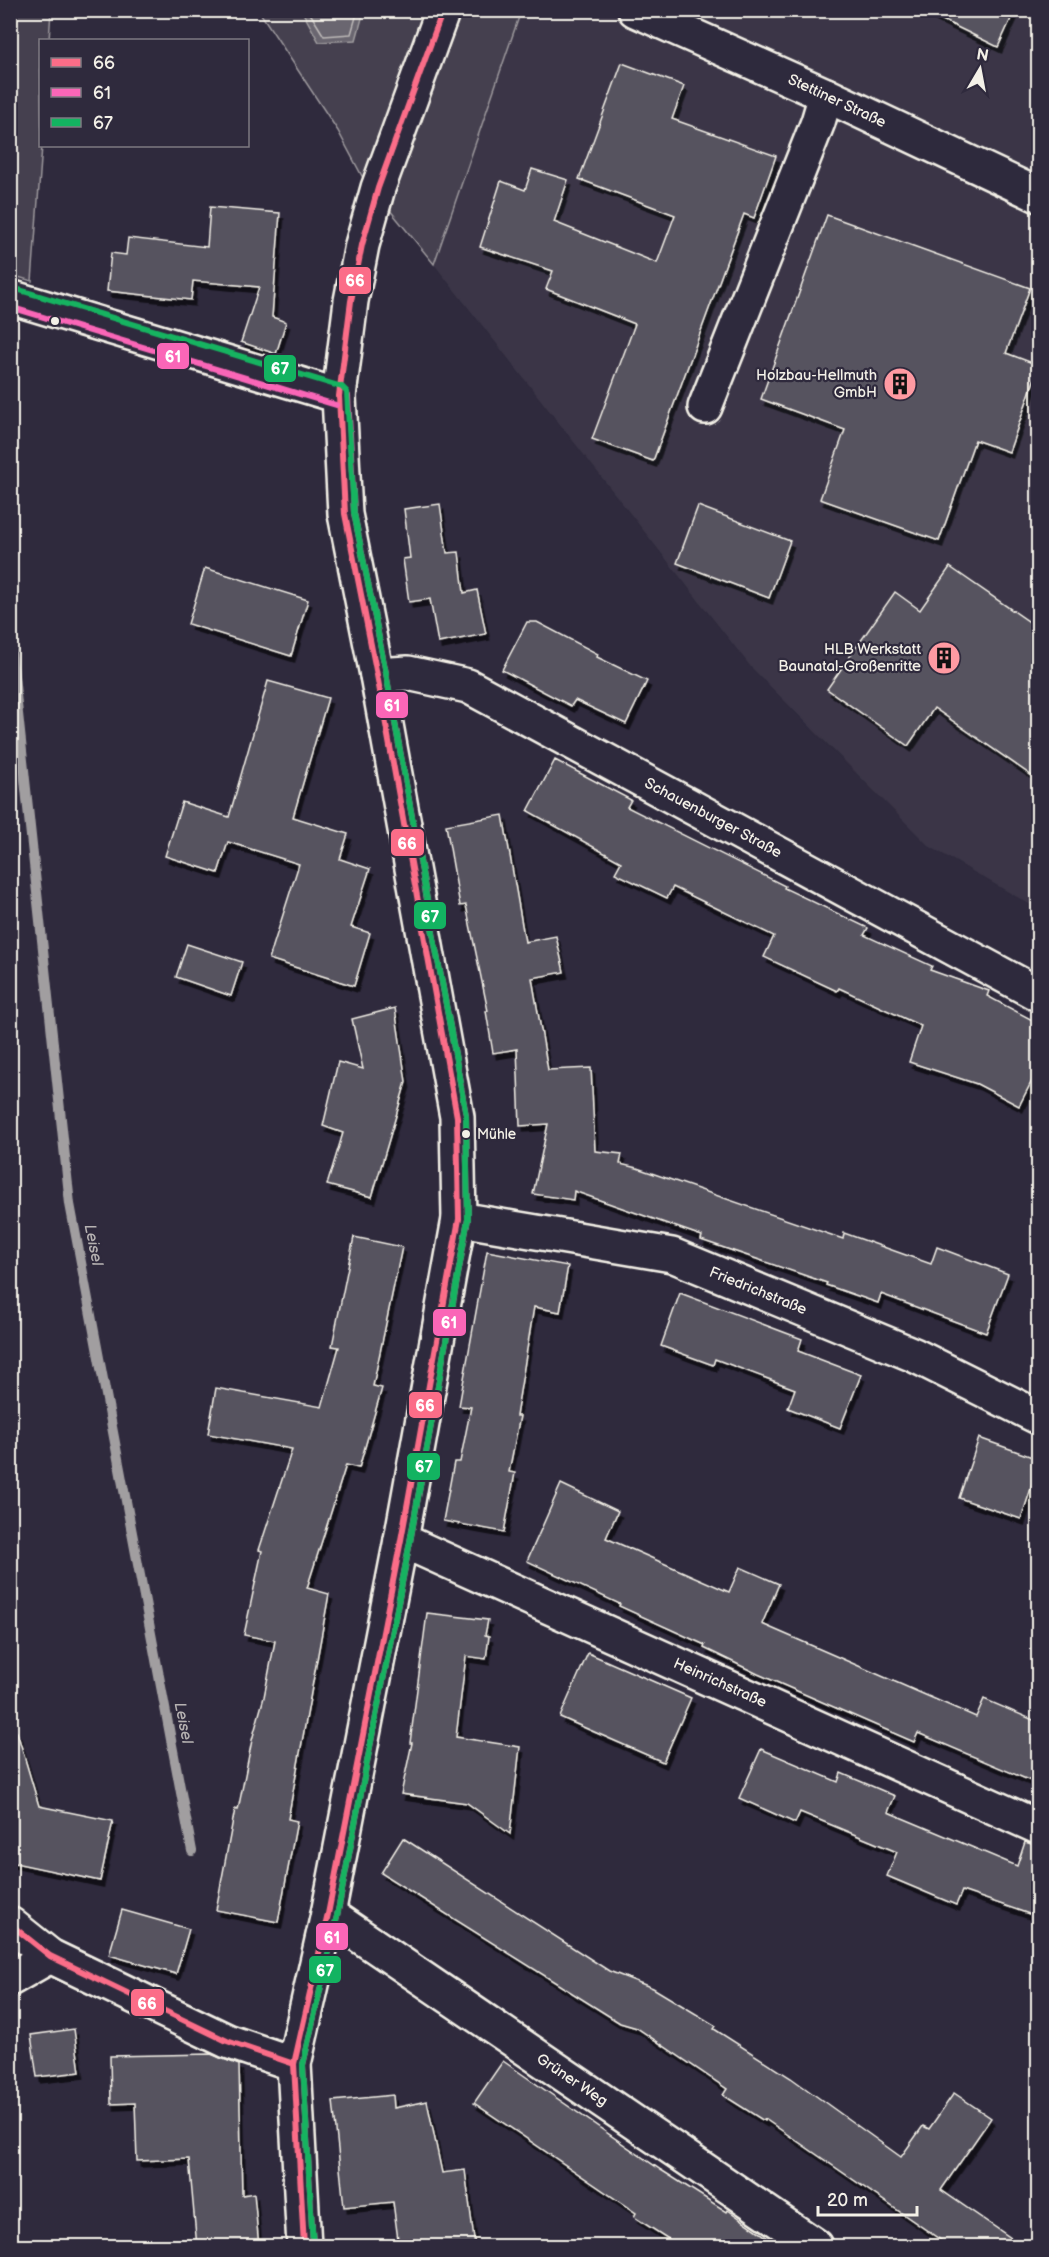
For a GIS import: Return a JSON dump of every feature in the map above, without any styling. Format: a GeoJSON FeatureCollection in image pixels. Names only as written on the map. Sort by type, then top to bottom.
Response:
{"type":"FeatureCollection","features":[{"type":"Feature","properties":{"kind":"street"},"geometry":{"type":"LineString","coordinates":[[304,2247],[294,2064],[327,1914],[401,1540],[459,1219],[457,1117],[377,675],[345,514],[339,396],[351,301],[362,245],[378,188],[443,10]]}},
{"type":"Feature","properties":{"kind":"street","name":"Stettiner Straße"},"geometry":{"type":"LineString","coordinates":[[635,10],[826,95],[1038,195]]}},
{"type":"Feature","properties":{"kind":"street"},"geometry":{"type":"LineString","coordinates":[[705,407],[818,122],[826,95]]}},
{"type":"Feature","properties":{"kind":"street"},"geometry":{"type":"LineString","coordinates":[[10,297],[339,396]]}},
{"type":"Feature","properties":{"kind":"street","name":"Schauenburger Straße"},"geometry":{"type":"LineString","coordinates":[[377,675],[408,673],[468,686],[1038,994]]}},
{"type":"Feature","properties":{"kind":"street","name":"Friedrichstraße"},"geometry":{"type":"LineString","coordinates":[[459,1219],[672,1255],[914,1355],[1038,1417]]}},
{"type":"Feature","properties":{"kind":"street","name":"Heinrichstraße"},"geometry":{"type":"LineString","coordinates":[[401,1540],[1038,1827]]}},
{"type":"Feature","properties":{"kind":"street","name":"Grüner Weg"},"geometry":{"type":"LineString","coordinates":[[327,1914],[816,2247]]}},
{"type":"Feature","properties":{"kind":"street"},"geometry":{"type":"LineString","coordinates":[[10,1924],[50,1956],[227,2041],[294,2064]]}},
{"type":"Feature","properties":{"kind":"street"},"geometry":{"type":"LineString","coordinates":[[10,1979],[50,1956]]}},
{"type":"Feature","properties":{"kind":"shaded area"},"geometry":{"type":"Polygon","coordinates":[[[10,11],[51,11],[49,39],[39,39],[39,147],[42,147],[32,281],[11,275],[10,11]]]}},
{"type":"Feature","properties":{"kind":"shaded area"},"geometry":{"type":"Polygon","coordinates":[[[259,11],[521,11],[434,264],[362,176],[338,131],[259,11]]]}},
{"type":"Feature","properties":{"kind":"shaded area"},"geometry":{"type":"Polygon","coordinates":[[[521,11],[1038,11],[1038,909],[929,846],[751,667],[434,264],[521,11]]]}},
{"type":"Feature","properties":{"kind":"water"},"geometry":{"type":"Polygon","coordinates":[[[302,11],[364,11],[356,40],[319,42],[302,11]]]}},
{"type":"Feature","properties":{"kind":"building"},"geometry":{"type":"Polygon","coordinates":[[[922,10],[1015,10],[998,47],[922,10]]]}},
{"type":"Feature","properties":{"kind":"building"},"geometry":{"type":"Polygon","coordinates":[[[622,63],[684,86],[672,119],[776,156],[754,218],[744,214],[653,461],[592,439],[635,324],[546,289],[553,271],[480,247],[501,181],[525,190],[532,169],[568,180],[554,222],[657,263],[675,215],[579,179],[622,63]]]}},
{"type":"Feature","properties":{"kind":"building"},"geometry":{"type":"Polygon","coordinates":[[[210,207],[280,213],[272,317],[286,322],[276,354],[241,342],[259,287],[193,281],[191,300],[107,291],[111,253],[126,255],[128,238],[207,247],[210,207]]]}},
{"type":"Feature","properties":{"kind":"building","name":"Holzbau-Hellmuth GmbH"},"geometry":{"type":"Polygon","coordinates":[[[827,215],[1030,288],[1006,353],[1038,365],[1038,369],[1009,452],[975,440],[939,541],[820,499],[845,430],[761,399],[827,215]]]}},
{"type":"Feature","properties":{"kind":"building"},"geometry":{"type":"Polygon","coordinates":[[[440,504],[447,553],[459,552],[464,593],[477,590],[486,634],[438,643],[430,599],[409,602],[403,559],[410,558],[404,509],[440,504]]]}},
{"type":"Feature","properties":{"kind":"building"},"geometry":{"type":"Polygon","coordinates":[[[698,506],[790,541],[769,598],[677,563],[698,506]]]}},
{"type":"Feature","properties":{"kind":"building","name":"HLB Werkstatt Baunatal-Großenritte"},"geometry":{"type":"Polygon","coordinates":[[[950,567],[1038,628],[1038,780],[934,708],[908,746],[827,689],[895,592],[920,610],[950,567]]]}},
{"type":"Feature","properties":{"kind":"building"},"geometry":{"type":"Polygon","coordinates":[[[205,568],[308,600],[291,656],[188,624],[205,568]]]}},
{"type":"Feature","properties":{"kind":"building"},"geometry":{"type":"Polygon","coordinates":[[[527,622],[537,622],[598,654],[597,657],[647,681],[626,724],[575,700],[571,706],[502,670],[527,622]]]}},
{"type":"Feature","properties":{"kind":"building"},"geometry":{"type":"Polygon","coordinates":[[[268,681],[328,698],[293,817],[348,834],[340,859],[370,869],[351,927],[370,933],[354,986],[269,959],[299,864],[228,842],[218,873],[165,856],[182,802],[229,817],[268,681]]]}},
{"type":"Feature","properties":{"kind":"building"},"geometry":{"type":"Polygon","coordinates":[[[555,760],[631,800],[627,807],[785,886],[784,888],[868,928],[864,935],[932,966],[930,970],[989,991],[987,996],[1038,1023],[1038,1069],[1019,1106],[977,1084],[909,1062],[921,1026],[764,957],[774,936],[673,887],[667,898],[615,873],[621,862],[528,811],[555,760]]]}},
{"type":"Feature","properties":{"kind":"building"},"geometry":{"type":"Polygon","coordinates":[[[503,815],[525,942],[556,936],[564,972],[532,978],[548,1070],[591,1068],[595,1151],[622,1154],[620,1164],[843,1239],[844,1233],[931,1264],[937,1247],[1008,1274],[986,1333],[881,1294],[878,1303],[701,1240],[702,1236],[574,1191],[573,1200],[533,1194],[548,1124],[520,1126],[517,1049],[493,1053],[486,1011],[488,1011],[466,905],[460,906],[446,825],[503,815]]]}},
{"type":"Feature","properties":{"kind":"building"},"geometry":{"type":"Polygon","coordinates":[[[187,944],[242,962],[231,996],[176,977],[187,944]]]}},
{"type":"Feature","properties":{"kind":"building"},"geometry":{"type":"Polygon","coordinates":[[[395,1008],[406,1082],[372,1197],[327,1185],[343,1133],[323,1126],[338,1062],[363,1069],[352,1019],[395,1008]]]}},
{"type":"Feature","properties":{"kind":"building"},"geometry":{"type":"Polygon","coordinates":[[[354,1237],[402,1247],[373,1386],[382,1388],[359,1468],[346,1465],[307,1588],[329,1594],[288,1819],[297,1821],[278,1922],[216,1910],[235,1809],[238,1810],[275,1641],[244,1635],[262,1551],[259,1550],[292,1449],[208,1434],[216,1388],[322,1407],[339,1347],[332,1346],[354,1237]]]}},
{"type":"Feature","properties":{"kind":"building"},"geometry":{"type":"Polygon","coordinates":[[[487,1251],[568,1266],[560,1312],[534,1307],[516,1416],[520,1416],[509,1472],[515,1473],[504,1532],[443,1521],[454,1462],[460,1462],[471,1407],[459,1406],[487,1251]]]}},
{"type":"Feature","properties":{"kind":"building"},"geometry":{"type":"Polygon","coordinates":[[[680,1293],[802,1339],[798,1351],[861,1375],[840,1428],[788,1408],[795,1389],[715,1359],[713,1365],[661,1346],[680,1293]]]}},
{"type":"Feature","properties":{"kind":"building"},"geometry":{"type":"Polygon","coordinates":[[[979,1438],[1038,1459],[1038,1467],[1021,1519],[959,1498],[979,1438]]]}},
{"type":"Feature","properties":{"kind":"building"},"geometry":{"type":"Polygon","coordinates":[[[561,1484],[618,1511],[606,1538],[729,1592],[740,1567],[779,1584],[762,1624],[976,1717],[984,1699],[1038,1722],[1038,1784],[918,1733],[914,1742],[758,1674],[704,1648],[705,1645],[527,1561],[561,1484]]]}},
{"type":"Feature","properties":{"kind":"building"},"geometry":{"type":"Polygon","coordinates":[[[427,1613],[488,1620],[485,1635],[489,1636],[486,1659],[466,1656],[456,1737],[520,1747],[510,1834],[467,1803],[401,1794],[412,1743],[410,1743],[427,1613]]]}},
{"type":"Feature","properties":{"kind":"building"},"geometry":{"type":"Polygon","coordinates":[[[588,1653],[691,1698],[663,1762],[560,1717],[588,1653]]]}},
{"type":"Feature","properties":{"kind":"building"},"geometry":{"type":"Polygon","coordinates":[[[17,1732],[39,1806],[113,1821],[100,1881],[10,1862],[10,1733],[17,1732]]]}},
{"type":"Feature","properties":{"kind":"building"},"geometry":{"type":"Polygon","coordinates":[[[761,1749],[838,1782],[841,1773],[895,1796],[888,1812],[1017,1866],[1025,1842],[1038,1846],[1038,1917],[962,1891],[956,1905],[887,1876],[897,1852],[800,1812],[795,1823],[739,1798],[761,1749]]]}},
{"type":"Feature","properties":{"kind":"building"},"geometry":{"type":"Polygon","coordinates":[[[403,1838],[609,1971],[653,1988],[716,2026],[714,2029],[791,2078],[901,2157],[923,2126],[929,2129],[954,2093],[991,2118],[941,2190],[1024,2247],[951,2247],[765,2119],[764,2121],[723,2095],[727,2089],[637,2028],[620,2023],[381,1873],[403,1838]]]}},
{"type":"Feature","properties":{"kind":"building"},"geometry":{"type":"Polygon","coordinates":[[[122,1910],[189,1929],[176,1974],[109,1955],[122,1910]]]}},
{"type":"Feature","properties":{"kind":"building"},"geometry":{"type":"Polygon","coordinates":[[[74,2029],[80,2072],[37,2077],[31,2035],[74,2029]]]}},
{"type":"Feature","properties":{"kind":"building"},"geometry":{"type":"Polygon","coordinates":[[[211,2054],[239,2065],[242,2195],[254,2193],[259,2247],[197,2247],[189,2159],[137,2161],[135,2103],[111,2104],[110,2056],[211,2054]]]}},
{"type":"Feature","properties":{"kind":"building"},"geometry":{"type":"Polygon","coordinates":[[[503,2061],[661,2170],[727,2212],[728,2210],[781,2247],[681,2247],[634,2217],[636,2213],[474,2103],[503,2061]]]}},
{"type":"Feature","properties":{"kind":"building"},"geometry":{"type":"Polygon","coordinates":[[[393,2095],[394,2108],[427,2101],[442,2173],[465,2170],[475,2247],[399,2247],[393,2202],[344,2207],[333,2101],[393,2095]]]}},
{"type":"Feature","properties":{"kind":"waterway","name":"Leisel"},"geometry":{"type":"LineString","coordinates":[[10,638],[70,1204],[192,1851]]}},
{"type":"Feature","properties":{"kind":"transit line","name":"66"},"geometry":{"type":"LineString","coordinates":[[304,2246],[294,2064],[328,1914],[401,1540],[459,1219],[457,1117],[377,675],[345,514],[339,396],[351,301],[362,245],[378,188],[443,10]]}},
{"type":"Feature","properties":{"kind":"transit line","name":"67"},"geometry":{"type":"LineString","coordinates":[[13,288],[342,387],[347,392],[354,513],[386,673],[466,1115],[468,1219],[410,1542],[337,1916],[303,2065],[313,2246]]}},
{"type":"Feature","properties":{"kind":"transit line","name":"61"},"geometry":{"type":"LineString","coordinates":[[10,307],[336,405]]}},
{"type":"Feature","properties":{"kind":"transit line","name":"61"},"geometry":{"type":"LineString","coordinates":[[313,2246],[303,2065],[337,1916],[410,1542],[468,1219],[466,1115],[386,673],[354,513],[348,396]]}},
{"type":"Feature","properties":{"kind":"transit line","name":"66"},"geometry":{"type":"LineString","coordinates":[[10,1924],[50,1956],[227,2041],[294,2064]]}},
{"type":"Feature","properties":{"kind":"place","name":"Holzbau-Hellmuth GmbH"},"geometry":{"type":"Point","coordinates":[900,384]}},
{"type":"Feature","properties":{"kind":"place","name":"HLB Werkstatt Baunatal-Großenritte"},"geometry":{"type":"Point","coordinates":[944,658]}},
{"type":"Feature","properties":{"kind":"place","name":"Mühle"},"geometry":{"type":"Point","coordinates":[466,1134]}}]}
